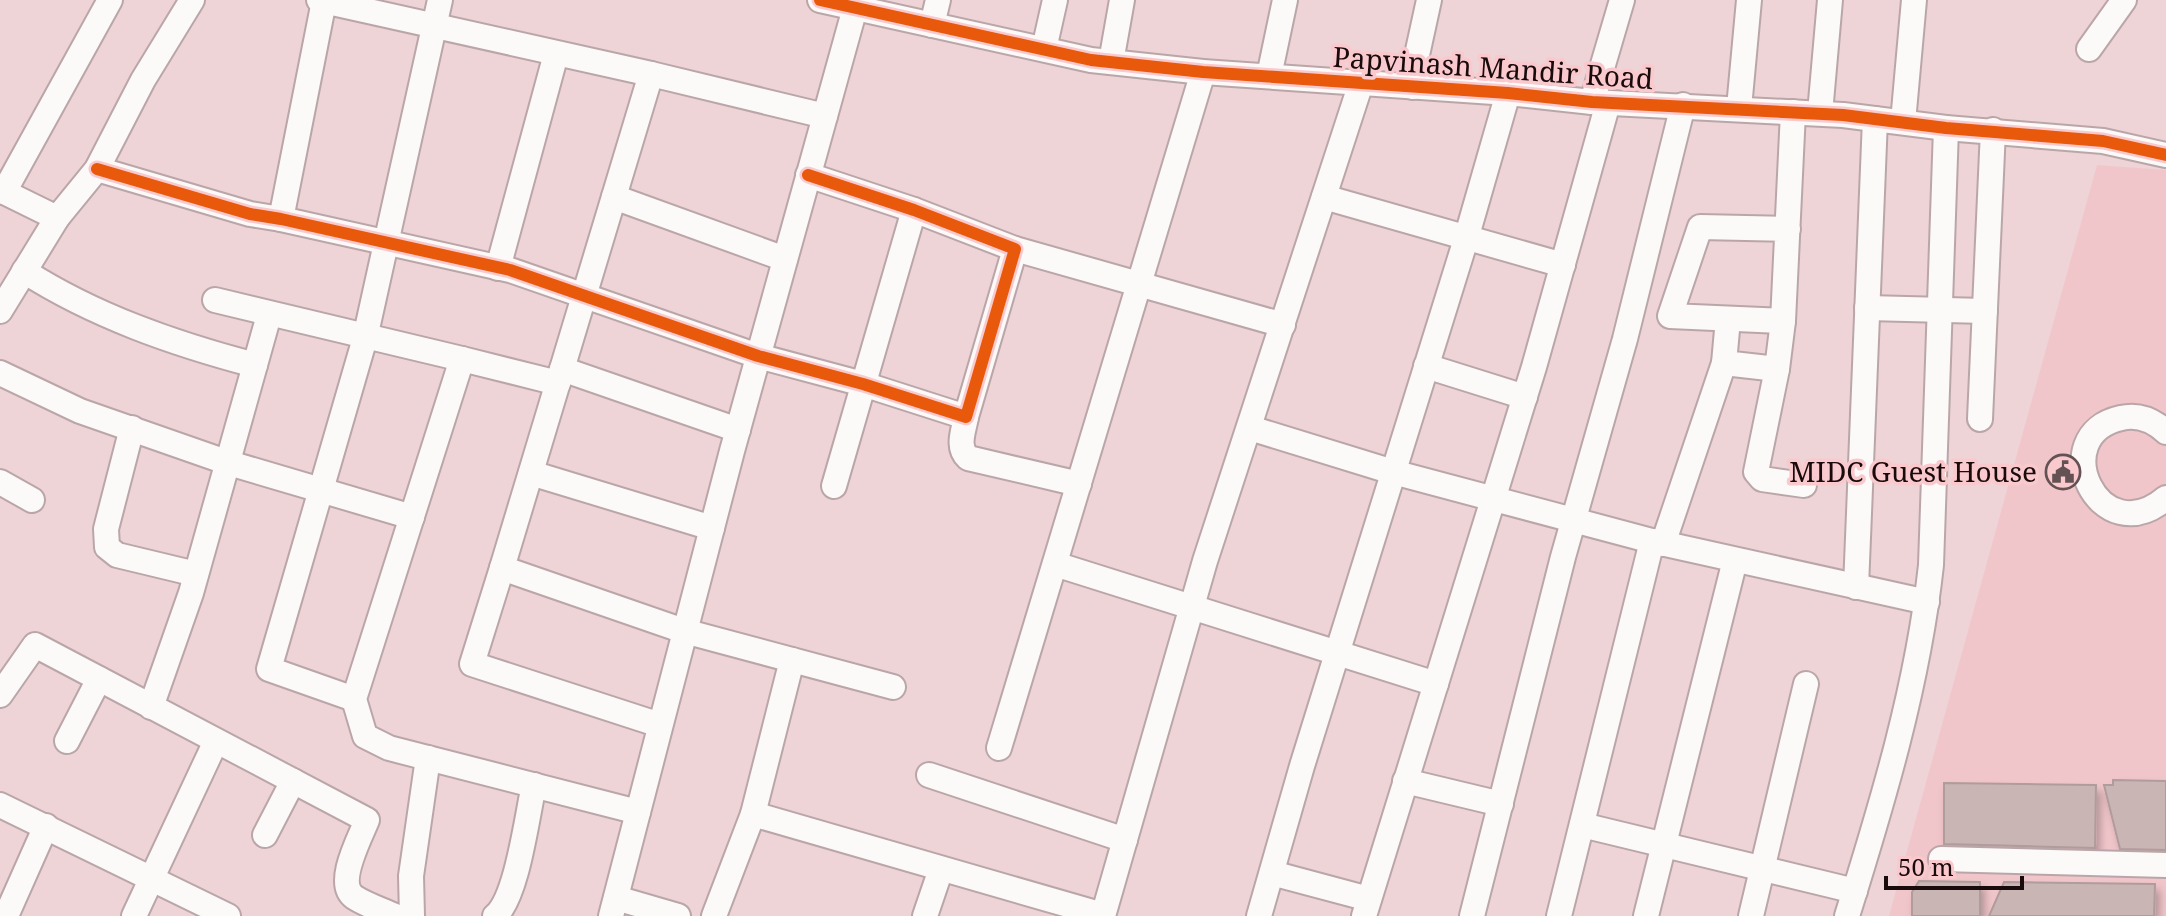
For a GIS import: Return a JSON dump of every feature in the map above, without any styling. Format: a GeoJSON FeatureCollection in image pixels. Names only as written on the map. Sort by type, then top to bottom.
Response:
{"type":"FeatureCollection","features":[{"type":"Feature","properties":{"kind":"street"},"geometry":{"type":"LineString","coordinates":[[57,218],[2,191],[110,0]]}},
{"type":"Feature","properties":{"kind":"street"},"geometry":{"type":"LineString","coordinates":[[0,311],[57,218],[97,169],[143,80],[192,0]]}},
{"type":"Feature","properties":{"kind":"street"},"geometry":{"type":"LineString","coordinates":[[354,699],[269,669],[365,338],[440,0]]}},
{"type":"Feature","properties":{"kind":"street","name":"Papvinash Mandir Road"},"geometry":{"type":"LineString","coordinates":[[820,0],[1111,62],[1600,103],[1820,113],[1946,128],[2103,141],[2166,155]]}},
{"type":"Feature","properties":{"kind":"street"},"geometry":{"type":"LineString","coordinates":[[932,25],[938,0]]}},
{"type":"Feature","properties":{"kind":"street"},"geometry":{"type":"LineString","coordinates":[[1044,49],[1055,0]]}},
{"type":"Feature","properties":{"kind":"street"},"geometry":{"type":"LineString","coordinates":[[1111,62],[1122,0]]}},
{"type":"Feature","properties":{"kind":"street"},"geometry":{"type":"LineString","coordinates":[[1269,76],[1285,0]]}},
{"type":"Feature","properties":{"kind":"street"},"geometry":{"type":"LineString","coordinates":[[1413,87],[1429,0]]}},
{"type":"Feature","properties":{"kind":"street"},"geometry":{"type":"LineString","coordinates":[[1272,873],[1367,907],[1563,265],[1622,0]]}},
{"type":"Feature","properties":{"kind":"street"},"geometry":{"type":"LineString","coordinates":[[1739,108],[1749,0]]}},
{"type":"Feature","properties":{"kind":"street"},"geometry":{"type":"LineString","coordinates":[[1820,113],[1830,0]]}},
{"type":"Feature","properties":{"kind":"street"},"geometry":{"type":"LineString","coordinates":[[1903,122],[1914,0]]}},
{"type":"Feature","properties":{"kind":"street"},"geometry":{"type":"LineString","coordinates":[[2089,49],[2124,0]]}},
{"type":"Feature","properties":{"kind":"street"},"geometry":{"type":"LineString","coordinates":[[281,219],[321,1],[825,116]]}},
{"type":"Feature","properties":{"kind":"street"},"geometry":{"type":"LineString","coordinates":[[678,916],[613,907],[738,430],[855,8]]}},
{"type":"Feature","properties":{"kind":"street"},"geometry":{"type":"LineString","coordinates":[[498,268],[556,54]]}},
{"type":"Feature","properties":{"kind":"street"},"geometry":{"type":"LineString","coordinates":[[999,748],[1203,72]]}},
{"type":"Feature","properties":{"kind":"street"},"geometry":{"type":"LineString","coordinates":[[651,74],[472,664],[660,725]]}},
{"type":"Feature","properties":{"kind":"street"},"geometry":{"type":"LineString","coordinates":[[753,814],[1103,916],[1191,607],[1361,83]]}},
{"type":"Feature","properties":{"kind":"street"},"geometry":{"type":"LineString","coordinates":[[1259,916],[1508,93]]}},
{"type":"Feature","properties":{"kind":"street"},"geometry":{"type":"LineString","coordinates":[[1472,916],[1574,520],[1625,339],[1683,105]]}},
{"type":"Feature","properties":{"kind":"street"},"geometry":{"type":"LineString","coordinates":[[1793,112],[1783,321],[1777,369],[1756,472],[1762,479],[1804,485]]}},
{"type":"Feature","properties":{"kind":"street"},"geometry":{"type":"LineString","coordinates":[[1856,587],[1875,119]]}},
{"type":"Feature","properties":{"kind":"street"},"geometry":{"type":"LineString","coordinates":[[1847,916],[1897,746],[1927,602],[1931,565],[1946,128]]}},
{"type":"Feature","properties":{"kind":"street"},"geometry":{"type":"LineString","coordinates":[[1980,419],[1993,130]]}},
{"type":"Feature","properties":{"kind":"street"},"geometry":{"type":"LineString","coordinates":[[97,169],[250,214],[498,268],[758,356],[863,384],[966,417]]}},
{"type":"Feature","properties":{"kind":"street"},"geometry":{"type":"LineString","coordinates":[[808,175],[914,210],[1015,249],[1283,325]]}},
{"type":"Feature","properties":{"kind":"street"},"geometry":{"type":"LineString","coordinates":[[614,197],[785,259]]}},
{"type":"Feature","properties":{"kind":"street"},"geometry":{"type":"LineString","coordinates":[[1324,197],[1563,265]]}},
{"type":"Feature","properties":{"kind":"street"},"geometry":{"type":"LineString","coordinates":[[834,486],[914,210]]}},
{"type":"Feature","properties":{"kind":"street"},"geometry":{"type":"LineString","coordinates":[[1783,321],[1670,316],[1700,227],[1788,229]]}},
{"type":"Feature","properties":{"kind":"street"},"geometry":{"type":"LineString","coordinates":[[1015,249],[966,417],[961,446],[968,458],[1079,484]]}},
{"type":"Feature","properties":{"kind":"street"},"geometry":{"type":"LineString","coordinates":[[24,271],[60,293],[169,340],[255,365]]}},
{"type":"Feature","properties":{"kind":"street"},"geometry":{"type":"LineString","coordinates":[[215,300],[365,338],[560,376],[738,430]]}},
{"type":"Feature","properties":{"kind":"street"},"geometry":{"type":"LineString","coordinates":[[1867,308],[1985,311]]}},
{"type":"Feature","properties":{"kind":"street"},"geometry":{"type":"LineString","coordinates":[[151,707],[196,574],[269,315]]}},
{"type":"Feature","properties":{"kind":"street"},"geometry":{"type":"LineString","coordinates":[[1559,916],[1658,542],[1724,363],[1728,319]]}},
{"type":"Feature","properties":{"kind":"street"},"geometry":{"type":"LineString","coordinates":[[462,359],[354,699],[365,736],[389,748],[638,812]]}},
{"type":"Feature","properties":{"kind":"street"},"geometry":{"type":"LineString","coordinates":[[1724,363],[1777,369]]}},
{"type":"Feature","properties":{"kind":"street"},"geometry":{"type":"LineString","coordinates":[[1426,366],[1525,397]]}},
{"type":"Feature","properties":{"kind":"street"},"geometry":{"type":"LineString","coordinates":[[0,373],[80,411],[229,463],[412,517]]}},
{"type":"Feature","properties":{"kind":"street"},"geometry":{"type":"LineString","coordinates":[[2166,432],[2150,420],[2138,417],[2115,419],[2096,432],[2084,452],[2083,463],[2084,475],[2094,496],[2113,509],[2124,512],[2147,510],[2166,498]]}},
{"type":"Feature","properties":{"kind":"street"},"geometry":{"type":"LineString","coordinates":[[132,428],[106,529],[107,547],[117,555],[196,574]]}},
{"type":"Feature","properties":{"kind":"street"},"geometry":{"type":"LineString","coordinates":[[1250,428],[1393,472],[1658,542],[1927,602]]}},
{"type":"Feature","properties":{"kind":"street"},"geometry":{"type":"LineString","coordinates":[[531,473],[712,528]]}},
{"type":"Feature","properties":{"kind":"street"},"geometry":{"type":"LineString","coordinates":[[0,482],[32,500]]}},
{"type":"Feature","properties":{"kind":"street"},"geometry":{"type":"LineString","coordinates":[[1646,916],[1735,560]]}},
{"type":"Feature","properties":{"kind":"street"},"geometry":{"type":"LineString","coordinates":[[1055,564],[1436,684]]}},
{"type":"Feature","properties":{"kind":"street"},"geometry":{"type":"LineString","coordinates":[[502,568],[684,631],[893,687]]}},
{"type":"Feature","properties":{"kind":"street"},"geometry":{"type":"LineString","coordinates":[[0,695],[35,645],[367,820],[349,868],[347,886],[352,896],[395,916]]}},
{"type":"Feature","properties":{"kind":"street"},"geometry":{"type":"LineString","coordinates":[[714,916],[753,814],[792,660]]}},
{"type":"Feature","properties":{"kind":"street"},"geometry":{"type":"LineString","coordinates":[[67,741],[99,679]]}},
{"type":"Feature","properties":{"kind":"street"},"geometry":{"type":"LineString","coordinates":[[1751,916],[1806,684]]}},
{"type":"Feature","properties":{"kind":"street"},"geometry":{"type":"LineString","coordinates":[[134,916],[216,741]]}},
{"type":"Feature","properties":{"kind":"street"},"geometry":{"type":"LineString","coordinates":[[412,916],[411,876],[428,758]]}},
{"type":"Feature","properties":{"kind":"street"},"geometry":{"type":"LineString","coordinates":[[929,775],[1125,840]]}},
{"type":"Feature","properties":{"kind":"street"},"geometry":{"type":"LineString","coordinates":[[265,835],[293,781]]}},
{"type":"Feature","properties":{"kind":"street"},"geometry":{"type":"LineString","coordinates":[[1405,781],[1501,804]]}},
{"type":"Feature","properties":{"kind":"street"},"geometry":{"type":"LineString","coordinates":[[495,916],[502,910],[510,892],[534,785]]}},
{"type":"Feature","properties":{"kind":"street"},"geometry":{"type":"LineString","coordinates":[[0,805],[228,916]]}},
{"type":"Feature","properties":{"kind":"street"},"geometry":{"type":"LineString","coordinates":[[1582,825],[1855,891]]}},
{"type":"Feature","properties":{"kind":"street"},"geometry":{"type":"LineString","coordinates":[[6,916],[46,826]]}},
{"type":"Feature","properties":{"kind":"street"},"geometry":{"type":"LineString","coordinates":[[1941,859],[2166,865]]}},
{"type":"Feature","properties":{"kind":"street"},"geometry":{"type":"LineString","coordinates":[[925,916],[941,869]]}},
{"type":"Feature","properties":{"kind":"shaded area"},"geometry":{"type":"Polygon","coordinates":[[[2097,165],[2166,170],[2166,916],[1889,916],[2097,165]]]}},
{"type":"Feature","properties":{"kind":"building"},"geometry":{"type":"Polygon","coordinates":[[[2113,780],[2166,781],[2166,850],[2120,849],[2104,785],[2113,785],[2113,780]]]}},
{"type":"Feature","properties":{"kind":"building"},"geometry":{"type":"Polygon","coordinates":[[[1944,783],[2096,785],[2095,848],[1944,844],[1944,783]]]}},
{"type":"Feature","properties":{"kind":"building"},"geometry":{"type":"Polygon","coordinates":[[[1919,881],[1980,882],[1980,916],[1912,916],[1912,892],[1919,881]]]}},
{"type":"Feature","properties":{"kind":"building"},"geometry":{"type":"Polygon","coordinates":[[[2004,882],[2155,884],[2154,916],[1989,916],[2004,882]]]}},
{"type":"Feature","properties":{"kind":"cycle path"},"geometry":{"type":"LineString","coordinates":[[820,0],[1091,60],[1203,72],[1508,93],[1592,102],[1843,115],[1946,128],[2103,141],[2166,155]]}},
{"type":"Feature","properties":{"kind":"cycle path"},"geometry":{"type":"LineString","coordinates":[[97,169],[250,214],[510,270],[758,356],[863,384],[966,417],[1015,249],[914,210],[808,175]]}},
{"type":"Feature","properties":{"kind":"place","name":"MIDC Guest House"},"geometry":{"type":"Point","coordinates":[2063,472]}}]}
